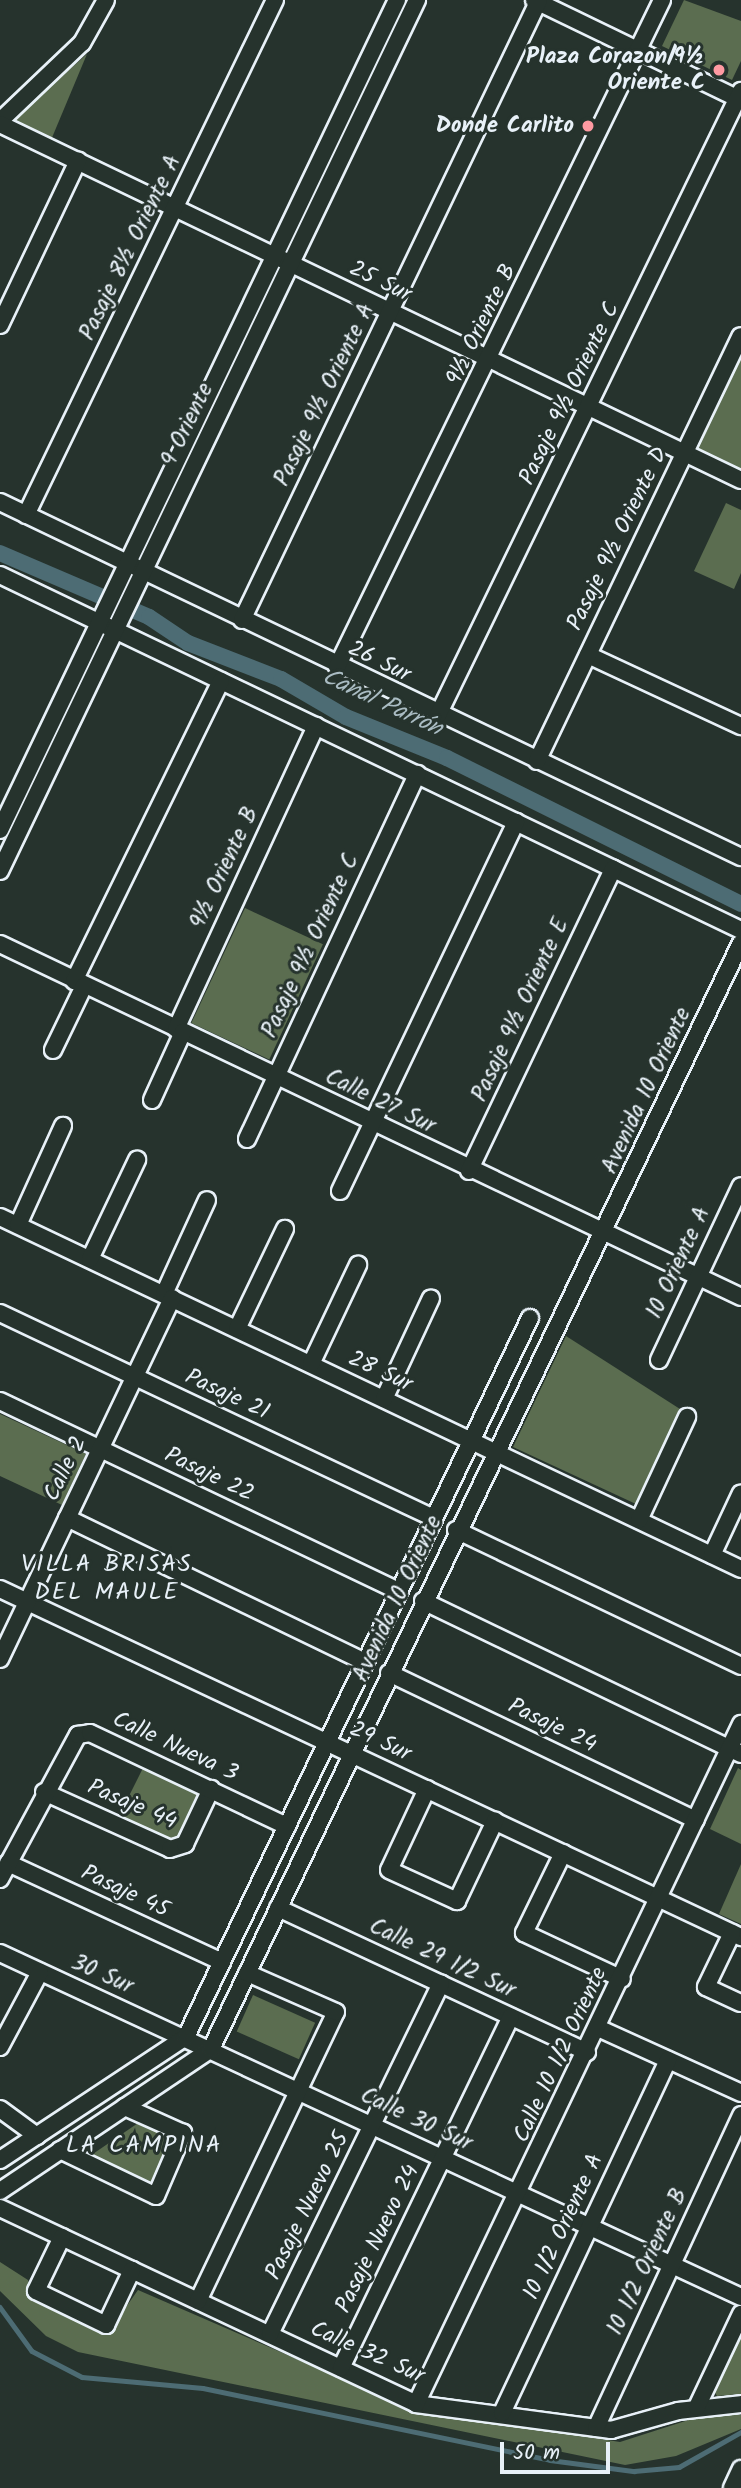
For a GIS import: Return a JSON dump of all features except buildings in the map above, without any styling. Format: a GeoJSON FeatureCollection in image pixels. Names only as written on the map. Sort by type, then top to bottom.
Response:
{"type":"FeatureCollection","features":[{"type":"Feature","properties":{"kind":"street"},"geometry":{"type":"LineString","coordinates":[[0,123],[82,43],[106,0]]}},
{"type":"Feature","properties":{"kind":"street","name":"Pasaje 8½ Oriente A"},"geometry":{"type":"LineString","coordinates":[[26,515],[275,0]]}},
{"type":"Feature","properties":{"kind":"street","name":"9 Oriente"},"geometry":{"type":"LineString","coordinates":[[0,871],[132,592],[134,568],[275,256],[397,0]]}},
{"type":"Feature","properties":{"kind":"street","name":"9 Oriente"},"geometry":{"type":"LineString","coordinates":[[0,830],[118,584],[134,568],[291,264],[417,0]]}},
{"type":"Feature","properties":{"kind":"street","name":"9½ Oriente B"},"geometry":{"type":"LineString","coordinates":[[337,667],[491,360],[662,0]]}},
{"type":"Feature","properties":{"kind":"street"},"geometry":{"type":"LineString","coordinates":[[537,1],[740,96]]}},
{"type":"Feature","properties":{"kind":"street","name":"Pasaje 9½ Oriente A"},"geometry":{"type":"LineString","coordinates":[[242,620],[537,1]]}},
{"type":"Feature","properties":{"kind":"street","name":"Pasaje 9½ Oriente C"},"geometry":{"type":"LineString","coordinates":[[438,715],[740,96]]}},
{"type":"Feature","properties":{"kind":"street","name":"25 Sur"},"geometry":{"type":"LineString","coordinates":[[0,123],[741,480]]}},
{"type":"Feature","properties":{"kind":"street"},"geometry":{"type":"LineString","coordinates":[[0,325],[78,162]]}},
{"type":"Feature","properties":{"kind":"street","name":"Pasaje 9½ Oriente D"},"geometry":{"type":"LineString","coordinates":[[537,761],[741,336]]}},
{"type":"Feature","properties":{"kind":"street","name":"26 Sur"},"geometry":{"type":"LineString","coordinates":[[0,502],[337,667],[740,854]]}},
{"type":"Feature","properties":{"kind":"street"},"geometry":{"type":"LineString","coordinates":[[2,580],[101,618],[221,681],[741,930]]}},
{"type":"Feature","properties":{"kind":"street"},"geometry":{"type":"LineString","coordinates":[[588,655],[741,726]]}},
{"type":"Feature","properties":{"kind":"street"},"geometry":{"type":"LineString","coordinates":[[53,1050],[79,983],[221,681]]}},
{"type":"Feature","properties":{"kind":"street","name":"9½ Oriente B"},"geometry":{"type":"LineString","coordinates":[[152,1100],[179,1030],[316,726]]}},
{"type":"Feature","properties":{"kind":"street","name":"Pasaje 9½ Oriente C"},"geometry":{"type":"LineString","coordinates":[[247,1139],[417,774]]}},
{"type":"Feature","properties":{"kind":"street"},"geometry":{"type":"LineString","coordinates":[[340,1191],[516,822]]}},
{"type":"Feature","properties":{"kind":"street","name":"Pasaje 9½ Oriente E"},"geometry":{"type":"LineString","coordinates":[[470,1171],[613,869]]}},
{"type":"Feature","properties":{"kind":"street","name":"Avenida 10 Oriente"},"geometry":{"type":"LineString","coordinates":[[211,2049],[456,1530],[605,1234],[741,943]]}},
{"type":"Feature","properties":{"kind":"street","name":"Calle 27 Sur"},"geometry":{"type":"LineString","coordinates":[[0,944],[470,1171],[741,1297]]}},
{"type":"Feature","properties":{"kind":"street"},"geometry":{"type":"LineString","coordinates":[[18,1225],[63,1126]]}},
{"type":"Feature","properties":{"kind":"street"},"geometry":{"type":"LineString","coordinates":[[90,1259],[137,1160]]}},
{"type":"Feature","properties":{"kind":"street","name":"10 Oriente A"},"geometry":{"type":"LineString","coordinates":[[659,1360],[741,1186]]}},
{"type":"Feature","properties":{"kind":"street","name":"Calle 2"},"geometry":{"type":"LineString","coordinates":[[0,1659],[135,1377],[207,1200]]}},
{"type":"Feature","properties":{"kind":"street","name":"28 Sur"},"geometry":{"type":"LineString","coordinates":[[0,1217],[741,1569]]}},
{"type":"Feature","properties":{"kind":"street"},"geometry":{"type":"LineString","coordinates":[[237,1329],[285,1229]]}},
{"type":"Feature","properties":{"kind":"street"},"geometry":{"type":"LineString","coordinates":[[311,1364],[358,1265]]}},
{"type":"Feature","properties":{"kind":"street"},"geometry":{"type":"LineString","coordinates":[[384,1399],[431,1298]]}},
{"type":"Feature","properties":{"kind":"street","name":"Pasaje 21"},"geometry":{"type":"LineString","coordinates":[[0,1313],[434,1518]]}},
{"type":"Feature","properties":{"kind":"street","name":"Avenida 10 Oriente"},"geometry":{"type":"LineString","coordinates":[[186,2037],[530,1318]]}},
{"type":"Feature","properties":{"kind":"street","name":"Pasaje 22"},"geometry":{"type":"LineString","coordinates":[[0,1401],[399,1591]]}},
{"type":"Feature","properties":{"kind":"street"},"geometry":{"type":"LineString","coordinates":[[639,1520],[687,1417]]}},
{"type":"Feature","properties":{"kind":"street"},"geometry":{"type":"LineString","coordinates":[[712,1555],[741,1493]]}},
{"type":"Feature","properties":{"kind":"street"},"geometry":{"type":"LineString","coordinates":[[67,1518],[365,1662]]}},
{"type":"Feature","properties":{"kind":"street"},"geometry":{"type":"LineString","coordinates":[[456,1530],[741,1666]]}},
{"type":"Feature","properties":{"kind":"street","name":"29 Sur"},"geometry":{"type":"LineString","coordinates":[[0,1589],[736,1935]]}},
{"type":"Feature","properties":{"kind":"street"},"geometry":{"type":"LineString","coordinates":[[423,1601],[735,1751]]}},
{"type":"Feature","properties":{"kind":"street","name":"Pasaje 24"},"geometry":{"type":"LineString","coordinates":[[389,1673],[696,1821]]}},
{"type":"Feature","properties":{"kind":"street","name":"Calle 10 1/2 Oriente"},"geometry":{"type":"LineString","coordinates":[[416,2404],[521,2194],[696,1821],[735,1751],[741,1724]]}},
{"type":"Feature","properties":{"kind":"street","name":"Calle Nueva 3"},"geometry":{"type":"LineString","coordinates":[[0,1879],[68,1743],[90,1733],[287,1826]]}},
{"type":"Feature","properties":{"kind":"street","name":"Pasaje 44"},"geometry":{"type":"LineString","coordinates":[[44,1792],[170,1849],[185,1844],[211,1789]]}},
{"type":"Feature","properties":{"kind":"street"},"geometry":{"type":"LineString","coordinates":[[427,1789],[389,1870],[457,1901],[495,1821]]}},
{"type":"Feature","properties":{"kind":"street"},"geometry":{"type":"LineString","coordinates":[[563,1853],[524,1933],[622,1979]]}},
{"type":"Feature","properties":{"kind":"street","name":"Pasaje 45"},"geometry":{"type":"LineString","coordinates":[[8,1863],[222,1962]]}},
{"type":"Feature","properties":{"kind":"street","name":"Calle 29 1/2 Sur"},"geometry":{"type":"LineString","coordinates":[[278,1908],[587,2052]]}},
{"type":"Feature","properties":{"kind":"street"},"geometry":{"type":"LineString","coordinates":[[736,1935],[706,1987],[741,2003]]}},
{"type":"Feature","properties":{"kind":"street","name":"30 Sur"},"geometry":{"type":"LineString","coordinates":[[0,1953],[186,2037]]}},
{"type":"Feature","properties":{"kind":"street"},"geometry":{"type":"LineString","coordinates":[[0,2047],[40,1972]]}},
{"type":"Feature","properties":{"kind":"street"},"geometry":{"type":"LineString","coordinates":[[198,2301],[336,2012],[247,1973]]}},
{"type":"Feature","properties":{"kind":"street","name":"Pasaje Nuevo 25"},"geometry":{"type":"LineString","coordinates":[[270,2334],[441,1984]]}},
{"type":"Feature","properties":{"kind":"street","name":"Pasaje Nuevo 24"},"geometry":{"type":"LineString","coordinates":[[341,2368],[511,2017]]}},
{"type":"Feature","properties":{"kind":"street"},"geometry":{"type":"LineString","coordinates":[[598,2028],[741,2093]]}},
{"type":"Feature","properties":{"kind":"street"},"geometry":{"type":"LineString","coordinates":[[0,2160],[186,2037]]}},
{"type":"Feature","properties":{"kind":"street","name":"Calle 30 Sur"},"geometry":{"type":"LineString","coordinates":[[186,2037],[741,2297]]}},
{"type":"Feature","properties":{"kind":"street"},"geometry":{"type":"LineString","coordinates":[[0,2191],[211,2049]]}},
{"type":"Feature","properties":{"kind":"street","name":"10 1/2 Oriente A"},"geometry":{"type":"LineString","coordinates":[[502,2413],[668,2060]]}},
{"type":"Feature","properties":{"kind":"street"},"geometry":{"type":"LineString","coordinates":[[60,2150],[156,2196],[183,2133],[125,2106]]}},
{"type":"Feature","properties":{"kind":"street"},"geometry":{"type":"LineString","coordinates":[[0,2109],[37,2136]]}},
{"type":"Feature","properties":{"kind":"street","name":"10 1/2 Oriente B"},"geometry":{"type":"LineString","coordinates":[[596,2428],[741,2115]]}},
{"type":"Feature","properties":{"kind":"street","name":"Calle 32 Sur"},"geometry":{"type":"LineString","coordinates":[[0,2208],[416,2404],[502,2413],[596,2428],[626,2429],[697,2407],[741,2404]]}},
{"type":"Feature","properties":{"kind":"street"},"geometry":{"type":"LineString","coordinates":[[62,2237],[36,2291],[106,2325],[132,2270]]}},
{"type":"Feature","properties":{"kind":"street"},"geometry":{"type":"LineString","coordinates":[[697,2407],[741,2315]]}},
{"type":"Feature","properties":{"kind":"street"},"geometry":{"type":"LineString","coordinates":[[732,2488],[741,2469]]}},
{"type":"Feature","properties":{"kind":"green space"},"geometry":{"type":"Polygon","coordinates":[[[684,0],[741,21],[741,61],[732,80],[662,46],[684,0]]]}},
{"type":"Feature","properties":{"kind":"green space"},"geometry":{"type":"Polygon","coordinates":[[[87,54],[51,140],[11,121],[87,54]]]}},
{"type":"Feature","properties":{"kind":"green space"},"geometry":{"type":"Polygon","coordinates":[[[741,349],[741,473],[692,450],[741,349]]]}},
{"type":"Feature","properties":{"kind":"green space"},"geometry":{"type":"Polygon","coordinates":[[[726,503],[741,510],[741,573],[734,589],[694,571],[726,503]]]}},
{"type":"Feature","properties":{"kind":"green space"},"geometry":{"type":"Polygon","coordinates":[[[245,908],[323,944],[269,1059],[191,1023],[245,908]]]}},
{"type":"Feature","properties":{"kind":"green space"},"geometry":{"type":"Polygon","coordinates":[[[566,1336],[680,1409],[636,1504],[513,1447],[566,1336]]]}},
{"type":"Feature","properties":{"kind":"green space"},"geometry":{"type":"Polygon","coordinates":[[[0,1414],[86,1454],[62,1505],[0,1476],[0,1414]]]}},
{"type":"Feature","properties":{"kind":"green space"},"geometry":{"type":"Polygon","coordinates":[[[143,1768],[201,1795],[181,1839],[169,1843],[118,1818],[143,1768]]]}},
{"type":"Feature","properties":{"kind":"green space"},"geometry":{"type":"Polygon","coordinates":[[[738,1768],[741,1770],[741,1844],[710,1829],[738,1768]]]}},
{"type":"Feature","properties":{"kind":"green space"},"geometry":{"type":"Polygon","coordinates":[[[741,1864],[741,1924],[719,1914],[741,1864]]]}},
{"type":"Feature","properties":{"kind":"green space"},"geometry":{"type":"Polygon","coordinates":[[[253,1995],[315,2023],[299,2059],[237,2032],[253,1995]]]}},
{"type":"Feature","properties":{"kind":"green space"},"geometry":{"type":"Polygon","coordinates":[[[141,2121],[175,2134],[152,2184],[87,2158],[141,2121]]]}},
{"type":"Feature","properties":{"kind":"green space"},"geometry":{"type":"Polygon","coordinates":[[[0,2262],[28,2280],[34,2300],[109,2331],[138,2290],[412,2409],[620,2442],[704,2415],[741,2415],[741,2429],[676,2456],[625,2465],[78,2352],[46,2336],[0,2291],[0,2262]]]}},
{"type":"Feature","properties":{"kind":"green space"},"geometry":{"type":"Polygon","coordinates":[[[741,2334],[741,2394],[717,2396],[714,2391],[741,2334]]]}},
{"type":"Feature","properties":{"kind":"waterway","name":"Canal Parrón"},"geometry":{"type":"LineString","coordinates":[[0,553],[149,617],[188,643],[281,679],[346,717],[447,758],[741,904]]}},
{"type":"Feature","properties":{"kind":"waterway"},"geometry":{"type":"LineString","coordinates":[[0,2307],[32,2351],[82,2377],[203,2388],[550,2460],[634,2471],[679,2467],[741,2432]]}},
{"type":"Feature","properties":{"kind":"place","name":"Plaza Corazon/9½ Oriente C"},"geometry":{"type":"Point","coordinates":[719,70]}},
{"type":"Feature","properties":{"kind":"place","name":"Donde Carlito"},"geometry":{"type":"Point","coordinates":[588,126]}},
{"type":"Feature","properties":{"kind":"district","name":"VILLA BRISAS DEL MAULE"},"geometry":{"type":"Point","coordinates":[107,1579]}},
{"type":"Feature","properties":{"kind":"district","name":"LA CAMPINA"},"geometry":{"type":"Point","coordinates":[144,2146]}}]}
